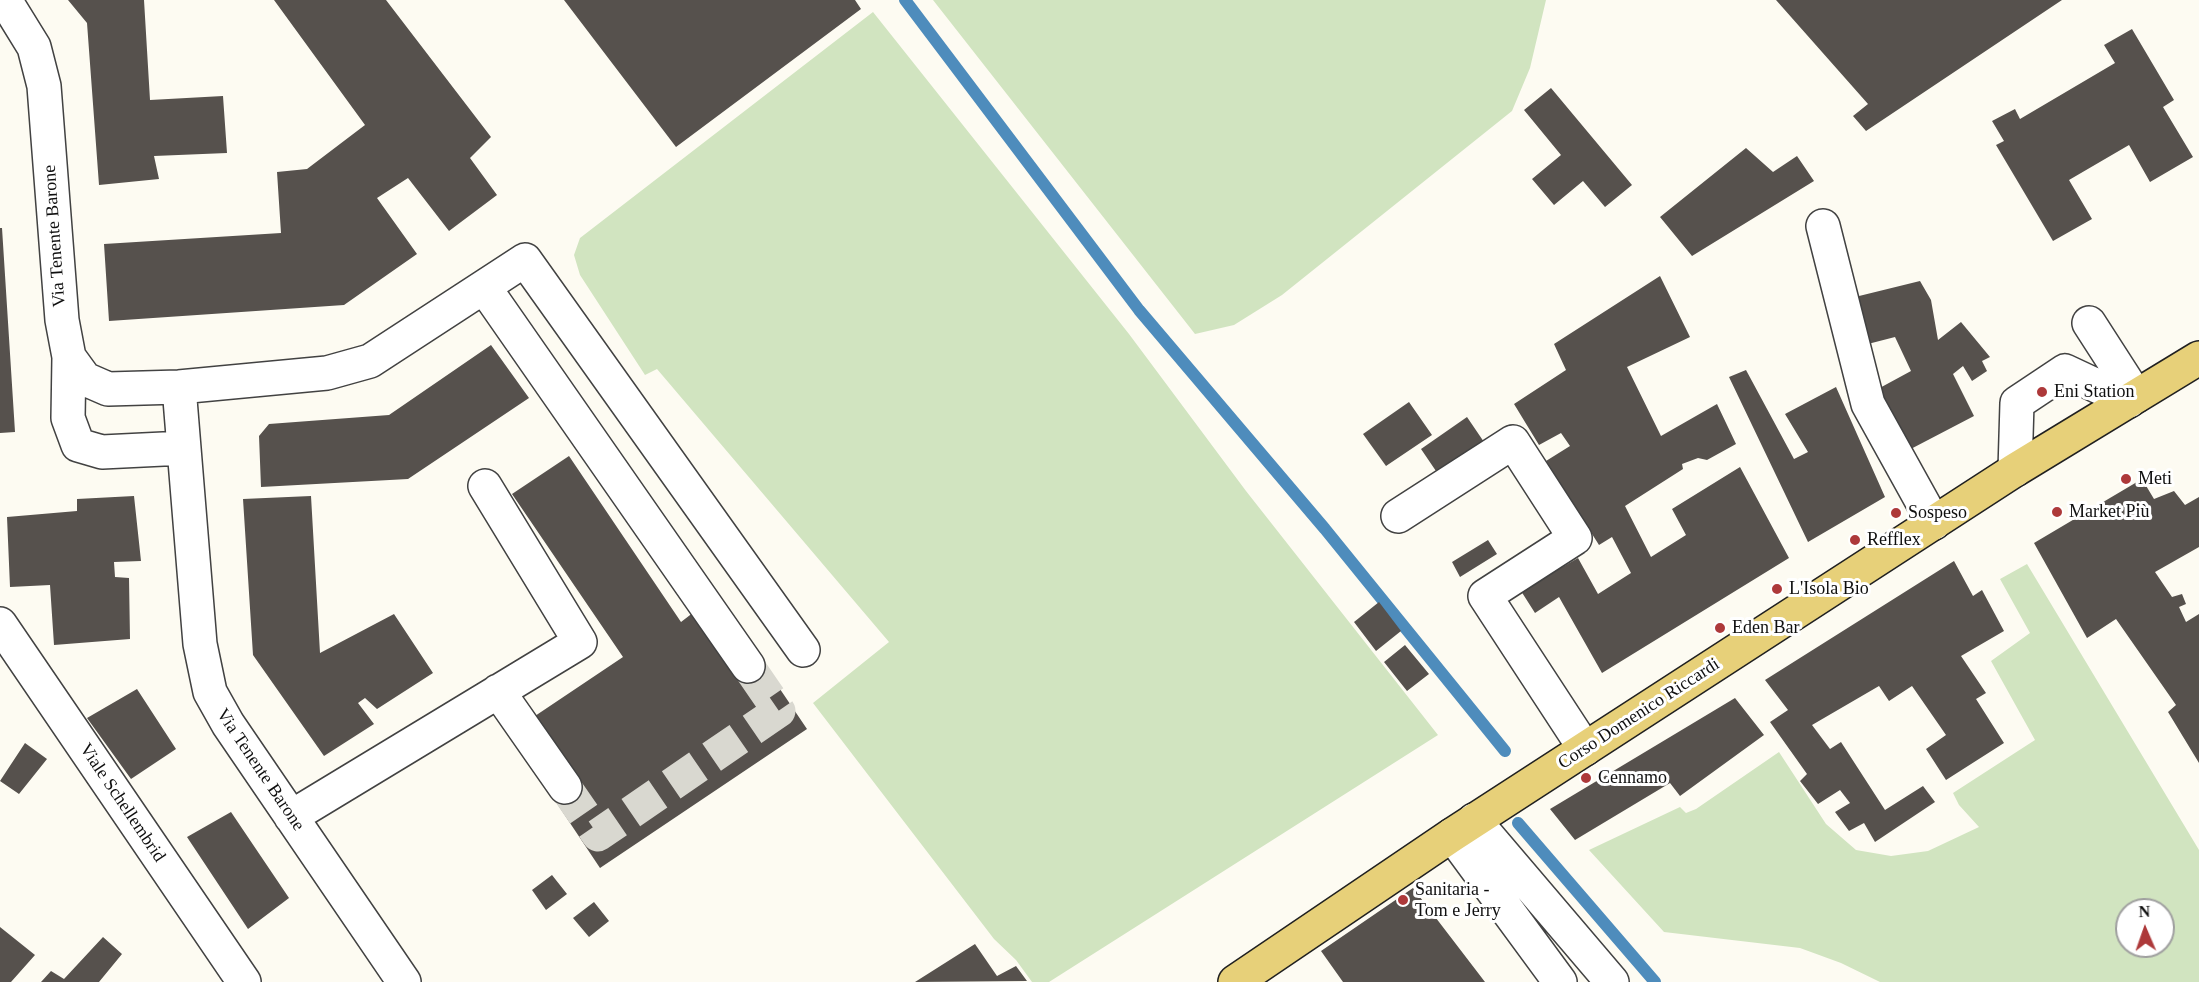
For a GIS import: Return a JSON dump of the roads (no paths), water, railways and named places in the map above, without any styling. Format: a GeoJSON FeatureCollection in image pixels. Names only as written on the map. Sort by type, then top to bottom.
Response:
{"type":"FeatureCollection","features":[{"type":"Feature","properties":{"kind":"main road","name":"Corso Domenico Riccardi"},"geometry":{"type":"LineString","coordinates":[[1236,982],[1463,828],[2015,470],[2199,358]]}},
{"type":"Feature","properties":{"kind":"street","name":"Via Tenente Barone"},"geometry":{"type":"LineString","coordinates":[[5,0],[34,47],[44,86],[62,320],[69,357],[85,379],[108,389],[179,387],[327,373],[370,361],[525,260],[803,650]]}},
{"type":"Feature","properties":{"kind":"street"},"geometry":{"type":"LineString","coordinates":[[1823,226],[1868,404],[1934,523]]}},
{"type":"Feature","properties":{"kind":"street"},"geometry":{"type":"LineString","coordinates":[[484,287],[748,666]]}},
{"type":"Feature","properties":{"kind":"street"},"geometry":{"type":"LineString","coordinates":[[2089,323],[2132,398]]}},
{"type":"Feature","properties":{"kind":"street"},"geometry":{"type":"LineString","coordinates":[[69,357],[68,418],[78,445],[102,452],[184,448]]}},
{"type":"Feature","properties":{"kind":"street"},"geometry":{"type":"LineString","coordinates":[[2015,470],[2017,403],[2065,371],[2132,398]]}},
{"type":"Feature","properties":{"kind":"street","name":"Via Tenente Barone"},"geometry":{"type":"LineString","coordinates":[[179,387],[200,644],[210,692],[228,724],[404,982]]}},
{"type":"Feature","properties":{"kind":"street"},"geometry":{"type":"LineString","coordinates":[[1398,516],[1513,442],[1575,538],[1485,596],[1585,749]]}},
{"type":"Feature","properties":{"kind":"street"},"geometry":{"type":"LineString","coordinates":[[291,817],[579,642],[484,486]]}},
{"type":"Feature","properties":{"kind":"street","name":"Viale Schellembrid"},"geometry":{"type":"LineString","coordinates":[[0,624],[244,982]]}},
{"type":"Feature","properties":{"kind":"street"},"geometry":{"type":"LineString","coordinates":[[498,692],[565,787]]}},
{"type":"Feature","properties":{"kind":"street"},"geometry":{"type":"LineString","coordinates":[[1463,828],[1560,982]]}},
{"type":"Feature","properties":{"kind":"street"},"geometry":{"type":"LineString","coordinates":[[1463,828],[1612,982]]}},
{"type":"Feature","properties":{"kind":"waterway"},"geometry":{"type":"LineString","coordinates":[[905,0],[1139,310],[1325,529],[1505,751]]}},
{"type":"Feature","properties":{"kind":"waterway"},"geometry":{"type":"LineString","coordinates":[[1518,823],[1655,982]]}},
{"type":"Feature","properties":{"kind":"tunnel"},"geometry":{"type":"LineString","coordinates":[[565,787],[598,835],[779,711],[748,666]]}},
{"type":"Feature","properties":{"kind":"place","name":"Eni Station"},"geometry":{"type":"Point","coordinates":[2042,392]}},
{"type":"Feature","properties":{"kind":"place","name":"Meti"},"geometry":{"type":"Point","coordinates":[2126,479]}},
{"type":"Feature","properties":{"kind":"place","name":"Market Più"},"geometry":{"type":"Point","coordinates":[2057,512]}},
{"type":"Feature","properties":{"kind":"place","name":"Sospeso"},"geometry":{"type":"Point","coordinates":[1896,513]}},
{"type":"Feature","properties":{"kind":"place","name":"Refflex"},"geometry":{"type":"Point","coordinates":[1855,540]}},
{"type":"Feature","properties":{"kind":"place","name":"L'Isola Bio"},"geometry":{"type":"Point","coordinates":[1777,589]}},
{"type":"Feature","properties":{"kind":"place","name":"Eden Bar"},"geometry":{"type":"Point","coordinates":[1720,628]}},
{"type":"Feature","properties":{"kind":"place","name":"Cennamo"},"geometry":{"type":"Point","coordinates":[1586,778]}},
{"type":"Feature","properties":{"kind":"place","name":"Sanitaria - Tom e Jerry"},"geometry":{"type":"Point","coordinates":[1403,900]}}]}
